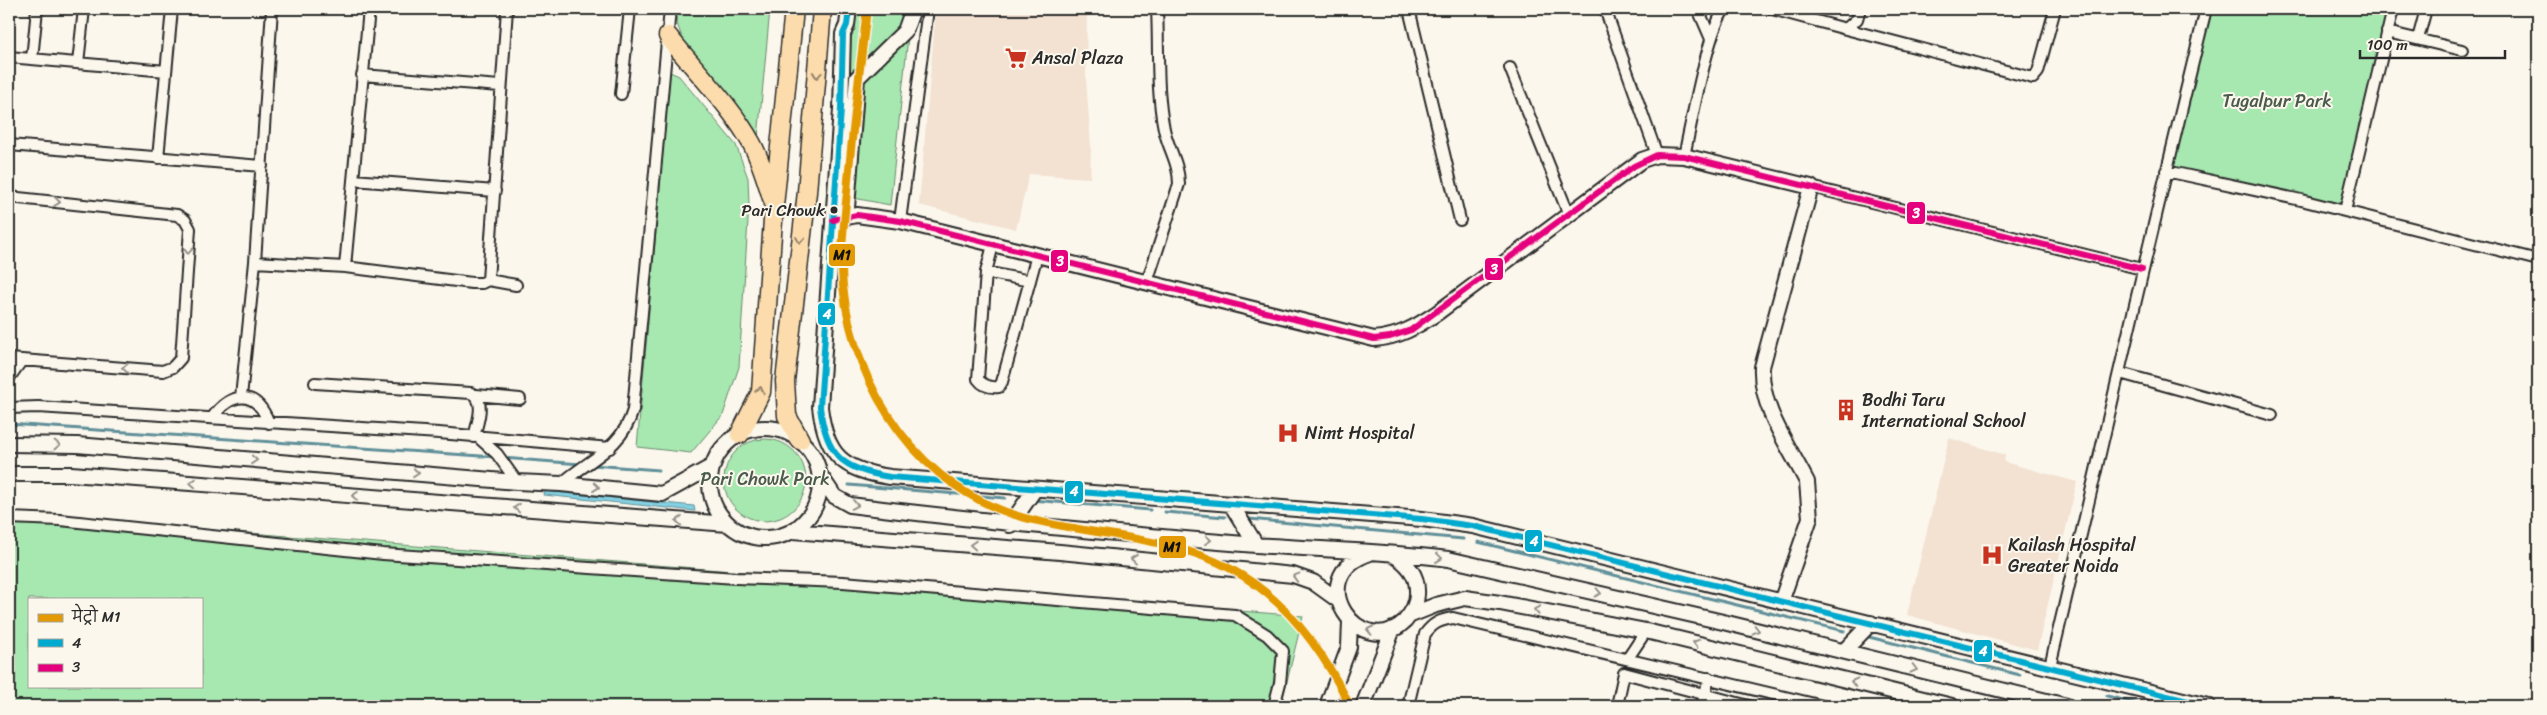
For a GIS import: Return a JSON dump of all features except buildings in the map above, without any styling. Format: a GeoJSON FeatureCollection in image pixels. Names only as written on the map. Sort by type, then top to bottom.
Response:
{"type":"FeatureCollection","features":[{"type":"Feature","properties":{"kind":"highway"},"geometry":{"type":"LineString","coordinates":[[740,434],[761,392],[774,206],[794,9]]}},
{"type":"Feature","properties":{"kind":"highway"},"geometry":{"type":"LineString","coordinates":[[800,440],[786,416],[785,380],[807,192],[822,9]]}},
{"type":"Feature","properties":{"kind":"highway"},"geometry":{"type":"LineString","coordinates":[[668,36],[732,113],[752,143],[762,165],[774,206]]}},
{"type":"Feature","properties":{"kind":"main road"},"geometry":{"type":"LineString","coordinates":[[849,9],[847,25],[843,34],[834,220],[820,407],[822,428],[830,446],[839,458],[851,468],[867,474],[1473,526],[2208,706]]}},
{"type":"Feature","properties":{"kind":"main road"},"geometry":{"type":"LineString","coordinates":[[852,211],[858,78],[904,30],[912,13]]}},
{"type":"Feature","properties":{"kind":"main road"},"geometry":{"type":"LineString","coordinates":[[819,45],[843,34]]}},
{"type":"Feature","properties":{"kind":"main road"},"geometry":{"type":"LineString","coordinates":[[835,199],[852,211],[900,221],[1374,339],[1390,337],[1411,330],[1437,313],[1504,261],[1634,166],[1657,155],[1684,156],[1811,188],[1762,367],[1762,382],[1766,401],[1807,482],[1809,496],[1810,518],[1781,602]]}},
{"type":"Feature","properties":{"kind":"main road"},"geometry":{"type":"LineString","coordinates":[[834,220],[852,211]]}},
{"type":"Feature","properties":{"kind":"main road"},"geometry":{"type":"LineString","coordinates":[[820,475],[820,492],[815,507],[806,521],[793,531],[777,537],[760,538],[743,534],[728,524],[718,512],[712,498],[710,482],[712,466],[723,448],[740,434],[755,429],[771,428],[786,432],[800,440],[816,462],[820,475],[834,496],[850,505],[1010,525],[1070,527],[1256,545],[1408,554],[1448,559],[1844,651],[2067,706]]}},
{"type":"Feature","properties":{"kind":"main road"},"geometry":{"type":"LineString","coordinates":[[9,444],[77,445],[517,482],[561,484],[662,494],[687,482],[712,466]]}},
{"type":"Feature","properties":{"kind":"main road"},"geometry":{"type":"LineString","coordinates":[[9,474],[71,474],[728,524]]}},
{"type":"Feature","properties":{"kind":"main road"},"geometry":{"type":"LineString","coordinates":[[1010,525],[1035,489]]}},
{"type":"Feature","properties":{"kind":"main road"},"geometry":{"type":"LineString","coordinates":[[1231,504],[1256,545]]}},
{"type":"Feature","properties":{"kind":"main road"},"geometry":{"type":"LineString","coordinates":[[793,531],[1060,552],[1293,575],[1313,582],[1338,600]]}},
{"type":"Feature","properties":{"kind":"main road"},"geometry":{"type":"LineString","coordinates":[[1370,552],[1352,562],[1345,570],[1340,579],[1338,600],[1342,611],[1350,621],[1370,631],[1378,632],[1393,629],[1411,614],[1436,605],[1465,598],[1646,631],[1952,706]]}},
{"type":"Feature","properties":{"kind":"main road"},"geometry":{"type":"LineString","coordinates":[[1391,554],[1408,566],[1417,584],[1415,605],[1411,614]]}},
{"type":"Feature","properties":{"kind":"main road"},"geometry":{"type":"LineString","coordinates":[[1327,706],[1349,647],[1350,621]]}},
{"type":"Feature","properties":{"kind":"main road"},"geometry":{"type":"LineString","coordinates":[[1844,651],[1871,623]]}},
{"type":"Feature","properties":{"kind":"main road"},"geometry":{"type":"LineString","coordinates":[[1364,706],[1393,629]]}},
{"type":"Feature","properties":{"kind":"street"},"geometry":{"type":"LineString","coordinates":[[32,59],[37,9]]}},
{"type":"Feature","properties":{"kind":"street"},"geometry":{"type":"LineString","coordinates":[[78,63],[84,9]]}},
{"type":"Feature","properties":{"kind":"street"},"geometry":{"type":"LineString","coordinates":[[158,158],[172,9]]}},
{"type":"Feature","properties":{"kind":"street"},"geometry":{"type":"LineString","coordinates":[[241,397],[255,262],[272,9]]}},
{"type":"Feature","properties":{"kind":"street"},"geometry":{"type":"LineString","coordinates":[[345,267],[368,9]]}},
{"type":"Feature","properties":{"kind":"street"},"geometry":{"type":"LineString","coordinates":[[488,280],[500,86],[507,9]]}},
{"type":"Feature","properties":{"kind":"street"},"geometry":{"type":"LineString","coordinates":[[621,94],[630,9]]}},
{"type":"Feature","properties":{"kind":"street"},"geometry":{"type":"LineString","coordinates":[[561,484],[574,472],[610,448],[622,436],[629,424],[633,410],[670,9]]}},
{"type":"Feature","properties":{"kind":"street"},"geometry":{"type":"LineString","coordinates":[[900,221],[928,9]]}},
{"type":"Feature","properties":{"kind":"street"},"geometry":{"type":"LineString","coordinates":[[1147,282],[1180,184],[1179,170],[1165,130],[1162,109],[1157,9]]}},
{"type":"Feature","properties":{"kind":"street"},"geometry":{"type":"LineString","coordinates":[[1409,9],[1460,220]]}},
{"type":"Feature","properties":{"kind":"street"},"geometry":{"type":"LineString","coordinates":[[1605,9],[1657,155]]}},
{"type":"Feature","properties":{"kind":"street"},"geometry":{"type":"LineString","coordinates":[[1698,9],[1711,40]]}},
{"type":"Feature","properties":{"kind":"street"},"geometry":{"type":"LineString","coordinates":[[1684,156],[1711,40],[1720,14],[1725,9]]}},
{"type":"Feature","properties":{"kind":"street"},"geometry":{"type":"LineString","coordinates":[[1772,9],[2030,78],[2033,78],[2038,72],[2055,9]]}},
{"type":"Feature","properties":{"kind":"street"},"geometry":{"type":"LineString","coordinates":[[1846,29],[1857,19],[1860,9]]}},
{"type":"Feature","properties":{"kind":"street"},"geometry":{"type":"LineString","coordinates":[[2050,666],[2120,373],[2142,269],[2206,9]]}},
{"type":"Feature","properties":{"kind":"street"},"geometry":{"type":"LineString","coordinates":[[2345,211],[2393,9]]}},
{"type":"Feature","properties":{"kind":"street"},"geometry":{"type":"LineString","coordinates":[[2418,39],[2426,9]]}},
{"type":"Feature","properties":{"kind":"street"},"geometry":{"type":"LineString","coordinates":[[912,13],[927,20]]}},
{"type":"Feature","properties":{"kind":"street"},"geometry":{"type":"LineString","coordinates":[[2387,32],[2462,50]]}},
{"type":"Feature","properties":{"kind":"street"},"geometry":{"type":"LineString","coordinates":[[9,57],[166,71]]}},
{"type":"Feature","properties":{"kind":"street"},"geometry":{"type":"LineString","coordinates":[[1510,68],[1569,215]]}},
{"type":"Feature","properties":{"kind":"street"},"geometry":{"type":"LineString","coordinates":[[362,75],[500,86]]}},
{"type":"Feature","properties":{"kind":"street"},"geometry":{"type":"LineString","coordinates":[[9,145],[262,166]]}},
{"type":"Feature","properties":{"kind":"street"},"geometry":{"type":"LineString","coordinates":[[2166,171],[2345,211],[2538,260]]}},
{"type":"Feature","properties":{"kind":"street"},"geometry":{"type":"LineString","coordinates":[[353,180],[495,191]]}},
{"type":"Feature","properties":{"kind":"street"},"geometry":{"type":"LineString","coordinates":[[1811,188],[2142,269]]}},
{"type":"Feature","properties":{"kind":"street"},"geometry":{"type":"LineString","coordinates":[[9,197],[177,215],[185,220],[190,229],[181,358],[173,367],[163,371],[9,359]]}},
{"type":"Feature","properties":{"kind":"street"},"geometry":{"type":"LineString","coordinates":[[993,245],[986,272],[978,379],[982,384],[992,388],[998,388],[1002,382],[1037,255]]}},
{"type":"Feature","properties":{"kind":"street"},"geometry":{"type":"LineString","coordinates":[[255,262],[345,267],[472,283],[482,283],[488,280],[516,285]]}},
{"type":"Feature","properties":{"kind":"street"},"geometry":{"type":"LineString","coordinates":[[986,272],[1030,281]]}},
{"type":"Feature","properties":{"kind":"street"},"geometry":{"type":"LineString","coordinates":[[9,378],[22,360]]}},
{"type":"Feature","properties":{"kind":"street"},"geometry":{"type":"LineString","coordinates":[[2120,373],[2272,415]]}},
{"type":"Feature","properties":{"kind":"street"},"geometry":{"type":"LineString","coordinates":[[315,383],[471,393],[520,399]]}},
{"type":"Feature","properties":{"kind":"street"},"geometry":{"type":"LineString","coordinates":[[476,395],[480,404],[476,437]]}},
{"type":"Feature","properties":{"kind":"street"},"geometry":{"type":"LineString","coordinates":[[212,418],[221,406],[241,397],[253,399],[259,404],[269,422]]}},
{"type":"Feature","properties":{"kind":"street"},"geometry":{"type":"LineString","coordinates":[[9,407],[38,407],[212,418],[610,448]]}},
{"type":"Feature","properties":{"kind":"street"},"geometry":{"type":"LineString","coordinates":[[476,437],[500,457],[517,482]]}},
{"type":"Feature","properties":{"kind":"street"},"geometry":{"type":"LineString","coordinates":[[9,518],[60,520],[383,554],[736,578],[871,584],[1235,615],[1267,635],[1282,652],[1280,682],[1274,706]]}},
{"type":"Feature","properties":{"kind":"street"},"geometry":{"type":"LineString","coordinates":[[1408,706],[1424,634],[1439,621],[1453,618],[1628,658],[1823,706]]}},
{"type":"Feature","properties":{"kind":"street"},"geometry":{"type":"LineString","coordinates":[[1628,658],[1646,631]]}},
{"type":"Feature","properties":{"kind":"street"},"geometry":{"type":"LineString","coordinates":[[1617,706],[1624,673],[1749,706]]}},
{"type":"Feature","properties":{"kind":"street"},"geometry":{"type":"LineString","coordinates":[[1702,706],[1709,678]]}},
{"type":"Feature","properties":{"kind":"shaded area"},"geometry":{"type":"Polygon","coordinates":[[[936,9],[1087,9],[1086,79],[1091,147],[1090,178],[1029,174],[1016,229],[919,205],[936,9]]]}},
{"type":"Feature","properties":{"kind":"shaded area"},"geometry":{"type":"Polygon","coordinates":[[[1949,438],[2005,455],[2004,462],[2077,482],[2037,650],[1907,615],[1949,438]]]}},
{"type":"Feature","properties":{"kind":"green space"},"geometry":{"type":"Polygon","coordinates":[[[677,9],[770,9],[758,138],[688,54],[676,21],[677,9]]]}},
{"type":"Feature","properties":{"kind":"green space"},"geometry":{"type":"Polygon","coordinates":[[[854,9],[911,9],[890,205],[843,196],[836,181],[854,9]]]}},
{"type":"Feature","properties":{"kind":"green space","name":"Tugalpur Park"},"geometry":{"type":"Polygon","coordinates":[[[2206,9],[2393,9],[2345,211],[2166,171],[2206,9]]]}},
{"type":"Feature","properties":{"kind":"green space"},"geometry":{"type":"Polygon","coordinates":[[[670,72],[679,76],[736,145],[748,178],[749,204],[739,367],[723,415],[691,453],[637,447],[670,72]]]}},
{"type":"Feature","properties":{"kind":"green space","name":"Pari Chowk Park"},"geometry":{"type":"Polygon","coordinates":[[[757,439],[773,439],[788,446],[799,457],[806,472],[803,496],[794,509],[773,521],[757,521],[742,514],[731,503],[724,488],[724,472],[731,457],[742,446],[757,439]]]}},
{"type":"Feature","properties":{"kind":"green space"},"geometry":{"type":"Polygon","coordinates":[[[47,517],[1303,616],[1281,706],[9,706],[9,521],[47,517]]]}},
{"type":"Feature","properties":{"kind":"water"},"geometry":{"type":"Polygon","coordinates":[[[545,491],[694,506],[695,511],[544,495],[545,491]]]}},
{"type":"Feature","properties":{"kind":"waterway"},"geometry":{"type":"LineString","coordinates":[[9,424],[496,457]]}},
{"type":"Feature","properties":{"kind":"waterway"},"geometry":{"type":"LineString","coordinates":[[502,458],[581,464]]}},
{"type":"Feature","properties":{"kind":"waterway"},"geometry":{"type":"LineString","coordinates":[[592,465],[659,470]]}},
{"type":"Feature","properties":{"kind":"waterway"},"geometry":{"type":"LineString","coordinates":[[849,485],[1005,498]]}},
{"type":"Feature","properties":{"kind":"waterway"},"geometry":{"type":"LineString","coordinates":[[1032,500],[1150,510]]}},
{"type":"Feature","properties":{"kind":"waterway"},"geometry":{"type":"LineString","coordinates":[[1165,512],[1225,517]]}},
{"type":"Feature","properties":{"kind":"waterway"},"geometry":{"type":"LineString","coordinates":[[1249,519],[1463,539]]}},
{"type":"Feature","properties":{"kind":"waterway"},"geometry":{"type":"LineString","coordinates":[[1478,542],[1844,631]]}},
{"type":"Feature","properties":{"kind":"waterway"},"geometry":{"type":"LineString","coordinates":[[1869,637],[2020,675]]}},
{"type":"Feature","properties":{"kind":"waterway"},"geometry":{"type":"LineString","coordinates":[[2107,696],[2147,706]]}},
{"type":"Feature","properties":{"kind":"metro line","name":"M1"},"geometry":{"type":"LineString","coordinates":[[867,9],[844,227],[843,286],[850,325],[861,362],[878,398],[899,431],[924,460],[954,485],[987,504],[1025,518],[1182,549],[1231,569],[1251,581],[1286,611],[1301,629],[1328,666],[1350,706]]}},
{"type":"Feature","properties":{"kind":"transit line","name":"4"},"geometry":{"type":"LineString","coordinates":[[849,9],[847,25],[843,34],[841,109],[820,407],[823,424],[832,449],[849,465],[860,470],[890,477],[1422,519],[1473,526],[2208,706]]}},
{"type":"Feature","properties":{"kind":"transit line","name":"3"},"geometry":{"type":"LineString","coordinates":[[833,220],[857,215],[900,221],[1374,339],[1390,337],[1411,330],[1634,166],[1657,155],[1684,156],[2142,269]]}},
{"type":"Feature","properties":{"kind":"place","name":"Ansal Plaza"},"geometry":{"type":"Point","coordinates":[1016,58]}},
{"type":"Feature","properties":{"kind":"place","name":"Pari Chowk"},"geometry":{"type":"Point","coordinates":[834,210]}},
{"type":"Feature","properties":{"kind":"place","name":"Bodhi Taru International School"},"geometry":{"type":"Point","coordinates":[1846,410]}},
{"type":"Feature","properties":{"kind":"place","name":"Nimt Hospital"},"geometry":{"type":"Point","coordinates":[1288,433]}},
{"type":"Feature","properties":{"kind":"place","name":"Kailash Hospital Greater Noida"},"geometry":{"type":"Point","coordinates":[1992,555]}}]}
